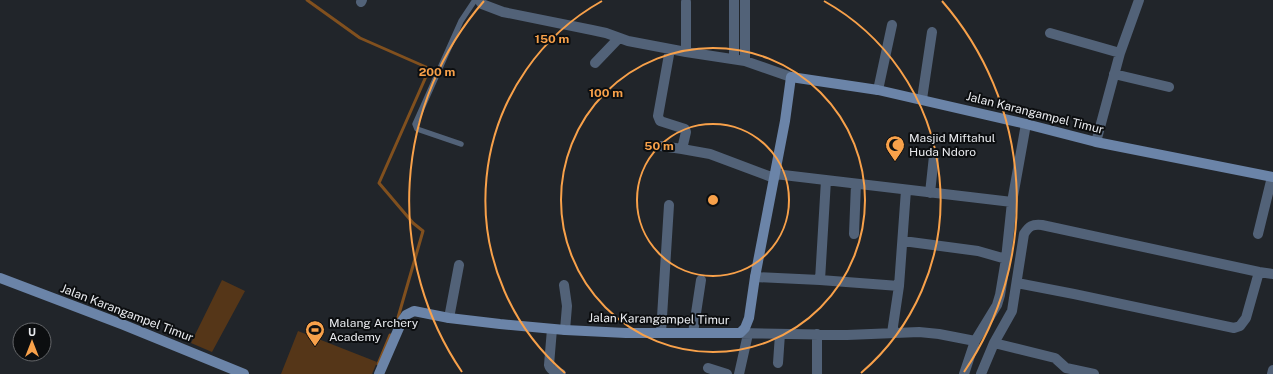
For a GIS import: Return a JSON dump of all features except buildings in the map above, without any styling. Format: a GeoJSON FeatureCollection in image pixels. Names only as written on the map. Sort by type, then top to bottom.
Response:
{"type":"FeatureCollection","features":[{"type":"Feature","properties":{"kind":"street","name":"Jalan Karangampel Timur"},"geometry":{"type":"LineString","coordinates":[[479,0],[482,4],[503,12],[606,33],[619,38],[670,49],[745,61],[791,77],[878,90],[922,99],[1096,142],[1272,177]]}},
{"type":"Feature","properties":{"kind":"street"},"geometry":{"type":"LineString","coordinates":[[734,0],[734,59]]}},
{"type":"Feature","properties":{"kind":"street"},"geometry":{"type":"LineString","coordinates":[[745,0],[745,61]]}},
{"type":"Feature","properties":{"kind":"street"},"geometry":{"type":"LineString","coordinates":[[1096,142],[1120,53],[1139,0]]}},
{"type":"Feature","properties":{"kind":"street"},"geometry":{"type":"LineString","coordinates":[[686,2],[686,52]]}},
{"type":"Feature","properties":{"kind":"street"},"geometry":{"type":"LineString","coordinates":[[878,90],[892,25]]}},
{"type":"Feature","properties":{"kind":"street"},"geometry":{"type":"LineString","coordinates":[[922,99],[932,32]]}},
{"type":"Feature","properties":{"kind":"street"},"geometry":{"type":"LineString","coordinates":[[1050,33],[1120,53]]}},
{"type":"Feature","properties":{"kind":"street"},"geometry":{"type":"LineString","coordinates":[[595,63],[619,38]]}},
{"type":"Feature","properties":{"kind":"street"},"geometry":{"type":"LineString","coordinates":[[670,49],[658,116],[660,121],[685,129],[686,132],[682,149]]}},
{"type":"Feature","properties":{"kind":"street"},"geometry":{"type":"LineString","coordinates":[[1114,74],[1169,87]]}},
{"type":"Feature","properties":{"kind":"street","name":"Jalan Karangampel Timur"},"geometry":{"type":"LineString","coordinates":[[379,374],[406,315],[414,311],[448,318],[565,330],[744,334],[749,318],[755,277],[775,176],[791,77]]}},
{"type":"Feature","properties":{"kind":"street"},"geometry":{"type":"LineString","coordinates":[[964,374],[975,341],[997,305],[1000,295],[1006,259],[1012,202],[1026,124]]}},
{"type":"Feature","properties":{"kind":"street"},"geometry":{"type":"LineString","coordinates":[[660,146],[710,154],[775,176],[826,180],[1012,202]]}},
{"type":"Feature","properties":{"kind":"street"},"geometry":{"type":"LineString","coordinates":[[930,193],[934,156]]}},
{"type":"Feature","properties":{"kind":"street"},"geometry":{"type":"LineString","coordinates":[[1258,234],[1272,177]]}},
{"type":"Feature","properties":{"kind":"street"},"geometry":{"type":"LineString","coordinates":[[820,280],[826,180]]}},
{"type":"Feature","properties":{"kind":"street"},"geometry":{"type":"LineString","coordinates":[[854,234],[856,184]]}},
{"type":"Feature","properties":{"kind":"street"},"geometry":{"type":"LineString","coordinates":[[892,333],[899,286],[906,190]]}},
{"type":"Feature","properties":{"kind":"street"},"geometry":{"type":"LineString","coordinates":[[661,333],[669,205]]}},
{"type":"Feature","properties":{"kind":"street"},"geometry":{"type":"LineString","coordinates":[[981,374],[994,342],[1012,311],[1024,234],[1028,227],[1033,224],[1049,226],[1273,274]]}},
{"type":"Feature","properties":{"kind":"street"},"geometry":{"type":"LineString","coordinates":[[903,241],[978,251],[1006,259]]}},
{"type":"Feature","properties":{"kind":"street"},"geometry":{"type":"LineString","coordinates":[[448,318],[459,265]]}},
{"type":"Feature","properties":{"kind":"street"},"geometry":{"type":"LineString","coordinates":[[1017,283],[1234,328],[1240,326],[1246,318],[1259,272]]}},
{"type":"Feature","properties":{"kind":"street"},"geometry":{"type":"LineString","coordinates":[[755,277],[899,286]]}},
{"type":"Feature","properties":{"kind":"street","name":"Jalan Karangampel Timur"},"geometry":{"type":"LineString","coordinates":[[0,278],[124,325],[244,374]]}},
{"type":"Feature","properties":{"kind":"street"},"geometry":{"type":"LineString","coordinates":[[693,333],[701,280]]}},
{"type":"Feature","properties":{"kind":"street"},"geometry":{"type":"LineString","coordinates":[[564,286],[567,306],[565,330]]}},
{"type":"Feature","properties":{"kind":"street"},"geometry":{"type":"LineString","coordinates":[[552,329],[549,367],[557,373]]}},
{"type":"Feature","properties":{"kind":"street"},"geometry":{"type":"LineString","coordinates":[[739,374],[744,334],[847,335],[919,332],[975,341]]}},
{"type":"Feature","properties":{"kind":"street"},"geometry":{"type":"LineString","coordinates":[[778,363],[780,334]]}},
{"type":"Feature","properties":{"kind":"street"},"geometry":{"type":"LineString","coordinates":[[817,334],[817,374]]}},
{"type":"Feature","properties":{"kind":"street"},"geometry":{"type":"LineString","coordinates":[[994,342],[1055,358],[1066,368],[1094,374]]}},
{"type":"Feature","properties":{"kind":"street"},"geometry":{"type":"LineString","coordinates":[[708,368],[727,374]]}},
{"type":"Feature","properties":{"kind":"street"},"geometry":{"type":"LineString","coordinates":[[1272,374],[1273,370]]}},
{"type":"Feature","properties":{"kind":"lane"},"geometry":{"type":"LineString","coordinates":[[461,144],[417,129],[415,124],[461,21],[475,0]]}},
{"type":"Feature","properties":{"kind":"shaded area"},"geometry":{"type":"Polygon","coordinates":[[[222,280],[245,291],[212,352],[191,343],[222,280]]]}},
{"type":"Feature","properties":{"kind":"shaded area","name":"Malang Archery Academy"},"geometry":{"type":"Polygon","coordinates":[[[298,331],[377,362],[372,374],[281,374],[298,331]]]}},
{"type":"Feature","properties":{"kind":"waterway"},"geometry":{"type":"LineString","coordinates":[[307,0],[360,38],[426,67],[428,72],[379,183],[413,223],[423,231],[397,321]]}},
{"type":"Feature","properties":{"kind":"waterway"},"geometry":{"type":"LineString","coordinates":[[378,364],[390,335]]}},
{"type":"Feature","properties":{"kind":"place","name":"Masjid Miftahul Huda Ndoro"},"geometry":{"type":"Point","coordinates":[895,162]}},
{"type":"Feature","properties":{"kind":"place","name":"Malang Archery Academy"},"geometry":{"type":"Point","coordinates":[315,347]}}]}
